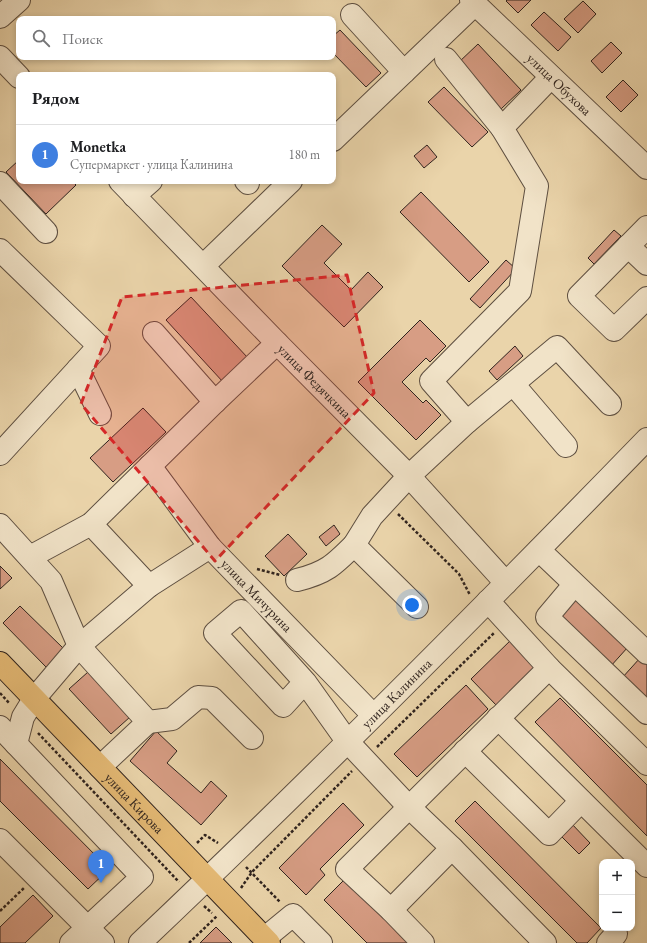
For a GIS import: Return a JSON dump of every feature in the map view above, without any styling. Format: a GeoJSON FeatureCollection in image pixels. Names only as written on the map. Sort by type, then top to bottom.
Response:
{"type":"FeatureCollection","features":[{"type":"Feature","properties":{"kind":"main road","name":"улица Кирова"},"geometry":{"type":"LineString","coordinates":[[0,663],[267,941]]}},
{"type":"Feature","properties":{"kind":"street"},"geometry":{"type":"LineString","coordinates":[[0,18],[18,0]]}},
{"type":"Feature","properties":{"kind":"street"},"geometry":{"type":"LineString","coordinates":[[336,137],[404,72],[473,2]]}},
{"type":"Feature","properties":{"kind":"street","name":"улица Обухова"},"geometry":{"type":"LineString","coordinates":[[473,2],[647,168]]}},
{"type":"Feature","properties":{"kind":"street"},"geometry":{"type":"LineString","coordinates":[[352,15],[404,72]]}},
{"type":"Feature","properties":{"kind":"street"},"geometry":{"type":"LineString","coordinates":[[0,57],[16,74]]}},
{"type":"Feature","properties":{"kind":"street"},"geometry":{"type":"LineString","coordinates":[[446,59],[502,128],[537,186],[520,291],[431,381],[467,422]]}},
{"type":"Feature","properties":{"kind":"street"},"geometry":{"type":"LineString","coordinates":[[502,128],[552,77]]}},
{"type":"Feature","properties":{"kind":"street"},"geometry":{"type":"LineString","coordinates":[[0,183],[46,232]]}},
{"type":"Feature","properties":{"kind":"street"},"geometry":{"type":"LineString","coordinates":[[127,188],[141,184]]}},
{"type":"Feature","properties":{"kind":"street"},"geometry":{"type":"LineString","coordinates":[[202,266],[288,184]]}},
{"type":"Feature","properties":{"kind":"street","name":"улица Федячкина"},"geometry":{"type":"LineString","coordinates":[[127,188],[277,343],[409,476],[506,583]]}},
{"type":"Feature","properties":{"kind":"street"},"geometry":{"type":"LineString","coordinates":[[647,227],[579,296],[614,330],[647,298]]}},
{"type":"Feature","properties":{"kind":"street"},"geometry":{"type":"LineString","coordinates":[[628,246],[647,264]]}},
{"type":"Feature","properties":{"kind":"street"},"geometry":{"type":"LineString","coordinates":[[0,250],[98,346],[0,454]]}},
{"type":"Feature","properties":{"kind":"street"},"geometry":{"type":"LineString","coordinates":[[154,333],[215,402]]}},
{"type":"Feature","properties":{"kind":"street"},"geometry":{"type":"LineString","coordinates":[[30,557],[91,524],[277,343]]}},
{"type":"Feature","properties":{"kind":"street"},"geometry":{"type":"LineString","coordinates":[[297,580],[313,576],[331,567],[354,545],[372,516],[409,476],[467,422],[557,347],[610,404]]}},
{"type":"Feature","properties":{"kind":"street"},"geometry":{"type":"LineString","coordinates":[[78,369],[100,414]]}},
{"type":"Feature","properties":{"kind":"street"},"geometry":{"type":"LineString","coordinates":[[513,384],[566,446]]}},
{"type":"Feature","properties":{"kind":"street","name":"улица Калинина"},"geometry":{"type":"LineString","coordinates":[[140,943],[208,879],[347,742],[539,550],[647,439]]}},
{"type":"Feature","properties":{"kind":"street","name":"улица Мичурина"},"geometry":{"type":"LineString","coordinates":[[150,466],[210,547],[373,715]]}},
{"type":"Feature","properties":{"kind":"street"},"geometry":{"type":"LineString","coordinates":[[91,524],[149,586]]}},
{"type":"Feature","properties":{"kind":"street"},"geometry":{"type":"LineString","coordinates":[[0,525],[51,580],[79,646],[148,722]]}},
{"type":"Feature","properties":{"kind":"street"},"geometry":{"type":"LineString","coordinates":[[354,545],[417,607]]}},
{"type":"Feature","properties":{"kind":"street"},"geometry":{"type":"LineString","coordinates":[[16,744],[23,717],[34,699],[79,646],[149,586],[210,547]]}},
{"type":"Feature","properties":{"kind":"street"},"geometry":{"type":"LineString","coordinates":[[539,550],[647,653]]}},
{"type":"Feature","properties":{"kind":"street"},"geometry":{"type":"LineString","coordinates":[[574,585],[547,617],[647,713]]}},
{"type":"Feature","properties":{"kind":"street"},"geometry":{"type":"LineString","coordinates":[[483,606],[647,764]]}},
{"type":"Feature","properties":{"kind":"street"},"geometry":{"type":"LineString","coordinates":[[423,943],[391,910],[347,869],[408,806],[549,668]]}},
{"type":"Feature","properties":{"kind":"street"},"geometry":{"type":"LineString","coordinates":[[305,682],[347,742],[408,806],[452,848],[545,943]]}},
{"type":"Feature","properties":{"kind":"street"},"geometry":{"type":"LineString","coordinates":[[100,767],[148,722],[172,719],[198,698],[212,698],[252,738]]}},
{"type":"Feature","properties":{"kind":"street"},"geometry":{"type":"LineString","coordinates":[[498,718],[647,866]]}},
{"type":"Feature","properties":{"kind":"street"},"geometry":{"type":"LineString","coordinates":[[0,727],[142,876],[71,943]]}},
{"type":"Feature","properties":{"kind":"street"},"geometry":{"type":"LineString","coordinates":[[465,751],[549,834],[581,801]]}},
{"type":"Feature","properties":{"kind":"street"},"geometry":{"type":"LineString","coordinates":[[0,840],[103,943]]}},
{"type":"Feature","properties":{"kind":"street"},"geometry":{"type":"LineString","coordinates":[[391,910],[452,848]]}},
{"type":"Feature","properties":{"kind":"street"},"geometry":{"type":"LineString","coordinates":[[267,941],[293,915],[320,943]]}},
{"type":"Feature","properties":{"kind":"path"},"geometry":{"type":"LineString","coordinates":[[385,501],[459,574],[483,606]]}},
{"type":"Feature","properties":{"kind":"path"},"geometry":{"type":"LineString","coordinates":[[0,693],[179,882]]}},
{"type":"Feature","properties":{"kind":"path"},"geometry":{"type":"LineString","coordinates":[[195,845],[205,835],[222,846]]}},
{"type":"Feature","properties":{"kind":"path"},"geometry":{"type":"LineString","coordinates":[[252,872],[293,915]]}},
{"type":"Feature","properties":{"kind":"path"},"geometry":{"type":"LineString","coordinates":[[0,911],[37,876]]}},
{"type":"Feature","properties":{"kind":"path"},"geometry":{"type":"LineString","coordinates":[[189,943],[217,916]]}},
{"type":"Feature","properties":{"kind":"highlighted area"},"geometry":{"type":"Polygon","coordinates":[[[347,275],[374,393],[215,561],[81,404],[122,297],[347,275]]]}},
{"type":"Feature","properties":{"kind":"building"},"geometry":{"type":"Polygon","coordinates":[[[531,0],[518,13],[506,1],[531,0]]]}},
{"type":"Feature","properties":{"kind":"building"},"geometry":{"type":"Polygon","coordinates":[[[583,1],[596,14],[578,33],[564,19],[583,1]]]}},
{"type":"Feature","properties":{"kind":"building"},"geometry":{"type":"Polygon","coordinates":[[[544,12],[571,37],[558,51],[531,25],[544,12]]]}},
{"type":"Feature","properties":{"kind":"building"},"geometry":{"type":"Polygon","coordinates":[[[340,30],[381,73],[366,87],[336,56],[336,33],[340,30]]]}},
{"type":"Feature","properties":{"kind":"building"},"geometry":{"type":"Polygon","coordinates":[[[611,42],[622,53],[602,73],[591,61],[611,42]]]}},
{"type":"Feature","properties":{"kind":"building"},"geometry":{"type":"Polygon","coordinates":[[[478,44],[521,90],[501,109],[458,63],[478,44]]]}},
{"type":"Feature","properties":{"kind":"building"},"geometry":{"type":"Polygon","coordinates":[[[623,80],[638,95],[621,112],[606,97],[623,80]]]}},
{"type":"Feature","properties":{"kind":"building"},"geometry":{"type":"Polygon","coordinates":[[[444,87],[488,132],[472,147],[428,102],[444,87]]]}},
{"type":"Feature","properties":{"kind":"building"},"geometry":{"type":"Polygon","coordinates":[[[427,145],[437,157],[424,168],[414,156],[427,145]]]}},
{"type":"Feature","properties":{"kind":"building"},"geometry":{"type":"Polygon","coordinates":[[[16,163],[16,182],[6,172],[16,163]]]}},
{"type":"Feature","properties":{"kind":"building"},"geometry":{"type":"Polygon","coordinates":[[[17,184],[76,185],[46,214],[17,184]]]}},
{"type":"Feature","properties":{"kind":"building"},"geometry":{"type":"Polygon","coordinates":[[[421,192],[489,262],[469,282],[400,212],[421,192]]]}},
{"type":"Feature","properties":{"kind":"building"},"geometry":{"type":"Polygon","coordinates":[[[322,225],[342,244],[324,263],[351,290],[368,272],[383,287],[344,327],[282,266],[322,225]]]}},
{"type":"Feature","properties":{"kind":"building"},"geometry":{"type":"Polygon","coordinates":[[[614,230],[621,236],[594,264],[588,258],[614,230]]]}},
{"type":"Feature","properties":{"kind":"building"},"geometry":{"type":"Polygon","coordinates":[[[506,260],[516,269],[480,308],[470,299],[506,260]]]}},
{"type":"Feature","properties":{"kind":"building"},"geometry":{"type":"Polygon","coordinates":[[[191,297],[248,358],[223,382],[166,320],[191,297]]]}},
{"type":"Feature","properties":{"kind":"building"},"geometry":{"type":"Polygon","coordinates":[[[420,320],[446,346],[430,362],[426,358],[402,382],[423,403],[426,400],[441,415],[416,440],[358,382],[420,320]]]}},
{"type":"Feature","properties":{"kind":"building"},"geometry":{"type":"Polygon","coordinates":[[[515,346],[523,356],[497,380],[489,371],[515,346]]]}},
{"type":"Feature","properties":{"kind":"building"},"geometry":{"type":"Polygon","coordinates":[[[143,408],[166,432],[113,482],[90,458],[143,408]]]}},
{"type":"Feature","properties":{"kind":"building"},"geometry":{"type":"Polygon","coordinates":[[[334,525],[340,534],[326,546],[319,537],[334,525]]]}},
{"type":"Feature","properties":{"kind":"building"},"geometry":{"type":"Polygon","coordinates":[[[288,534],[307,554],[284,576],[265,556],[288,534]]]}},
{"type":"Feature","properties":{"kind":"building"},"geometry":{"type":"Polygon","coordinates":[[[0,566],[12,578],[0,589],[0,566]]]}},
{"type":"Feature","properties":{"kind":"building"},"geometry":{"type":"Polygon","coordinates":[[[576,599],[628,647],[610,667],[557,619],[576,599]]]}},
{"type":"Feature","properties":{"kind":"building"},"geometry":{"type":"Polygon","coordinates":[[[20,606],[64,649],[46,667],[3,623],[20,606]]]}},
{"type":"Feature","properties":{"kind":"building"},"geometry":{"type":"Polygon","coordinates":[[[513,638],[540,664],[497,706],[471,679],[513,638]]]}},
{"type":"Feature","properties":{"kind":"building"},"geometry":{"type":"Polygon","coordinates":[[[640,658],[647,665],[647,702],[622,678],[640,658]]]}},
{"type":"Feature","properties":{"kind":"building"},"geometry":{"type":"Polygon","coordinates":[[[88,672],[130,717],[111,734],[69,689],[88,672]]]}},
{"type":"Feature","properties":{"kind":"building"},"geometry":{"type":"Polygon","coordinates":[[[466,685],[488,709],[417,777],[394,754],[466,685]]]}},
{"type":"Feature","properties":{"kind":"building"},"geometry":{"type":"Polygon","coordinates":[[[560,698],[647,785],[647,836],[535,722],[560,698]]]}},
{"type":"Feature","properties":{"kind":"building"},"geometry":{"type":"Polygon","coordinates":[[[156,731],[177,751],[167,763],[201,793],[211,781],[227,796],[201,825],[130,761],[156,731]]]}},
{"type":"Feature","properties":{"kind":"building"},"geometry":{"type":"Polygon","coordinates":[[[0,759],[109,869],[88,889],[0,801],[0,759]]]}},
{"type":"Feature","properties":{"kind":"building"},"geometry":{"type":"Polygon","coordinates":[[[475,801],[599,926],[599,930],[587,943],[577,943],[455,821],[475,801]]]}},
{"type":"Feature","properties":{"kind":"building"},"geometry":{"type":"Polygon","coordinates":[[[343,803],[364,825],[320,869],[325,875],[306,895],[279,868],[343,803]]]}},
{"type":"Feature","properties":{"kind":"building"},"geometry":{"type":"Polygon","coordinates":[[[570,822],[590,843],[579,854],[558,833],[570,822]]]}},
{"type":"Feature","properties":{"kind":"building"},"geometry":{"type":"Polygon","coordinates":[[[345,879],[408,943],[367,943],[324,900],[345,879]]]}},
{"type":"Feature","properties":{"kind":"building"},"geometry":{"type":"Polygon","coordinates":[[[33,895],[53,916],[25,943],[0,943],[0,927],[33,895]]]}},
{"type":"Feature","properties":{"kind":"building"},"geometry":{"type":"Polygon","coordinates":[[[216,927],[232,943],[200,943],[216,927]]]}},
{"type":"Feature","properties":{"kind":"place","name":"Monetka"},"geometry":{"type":"Point","coordinates":[101,883]}}]}
